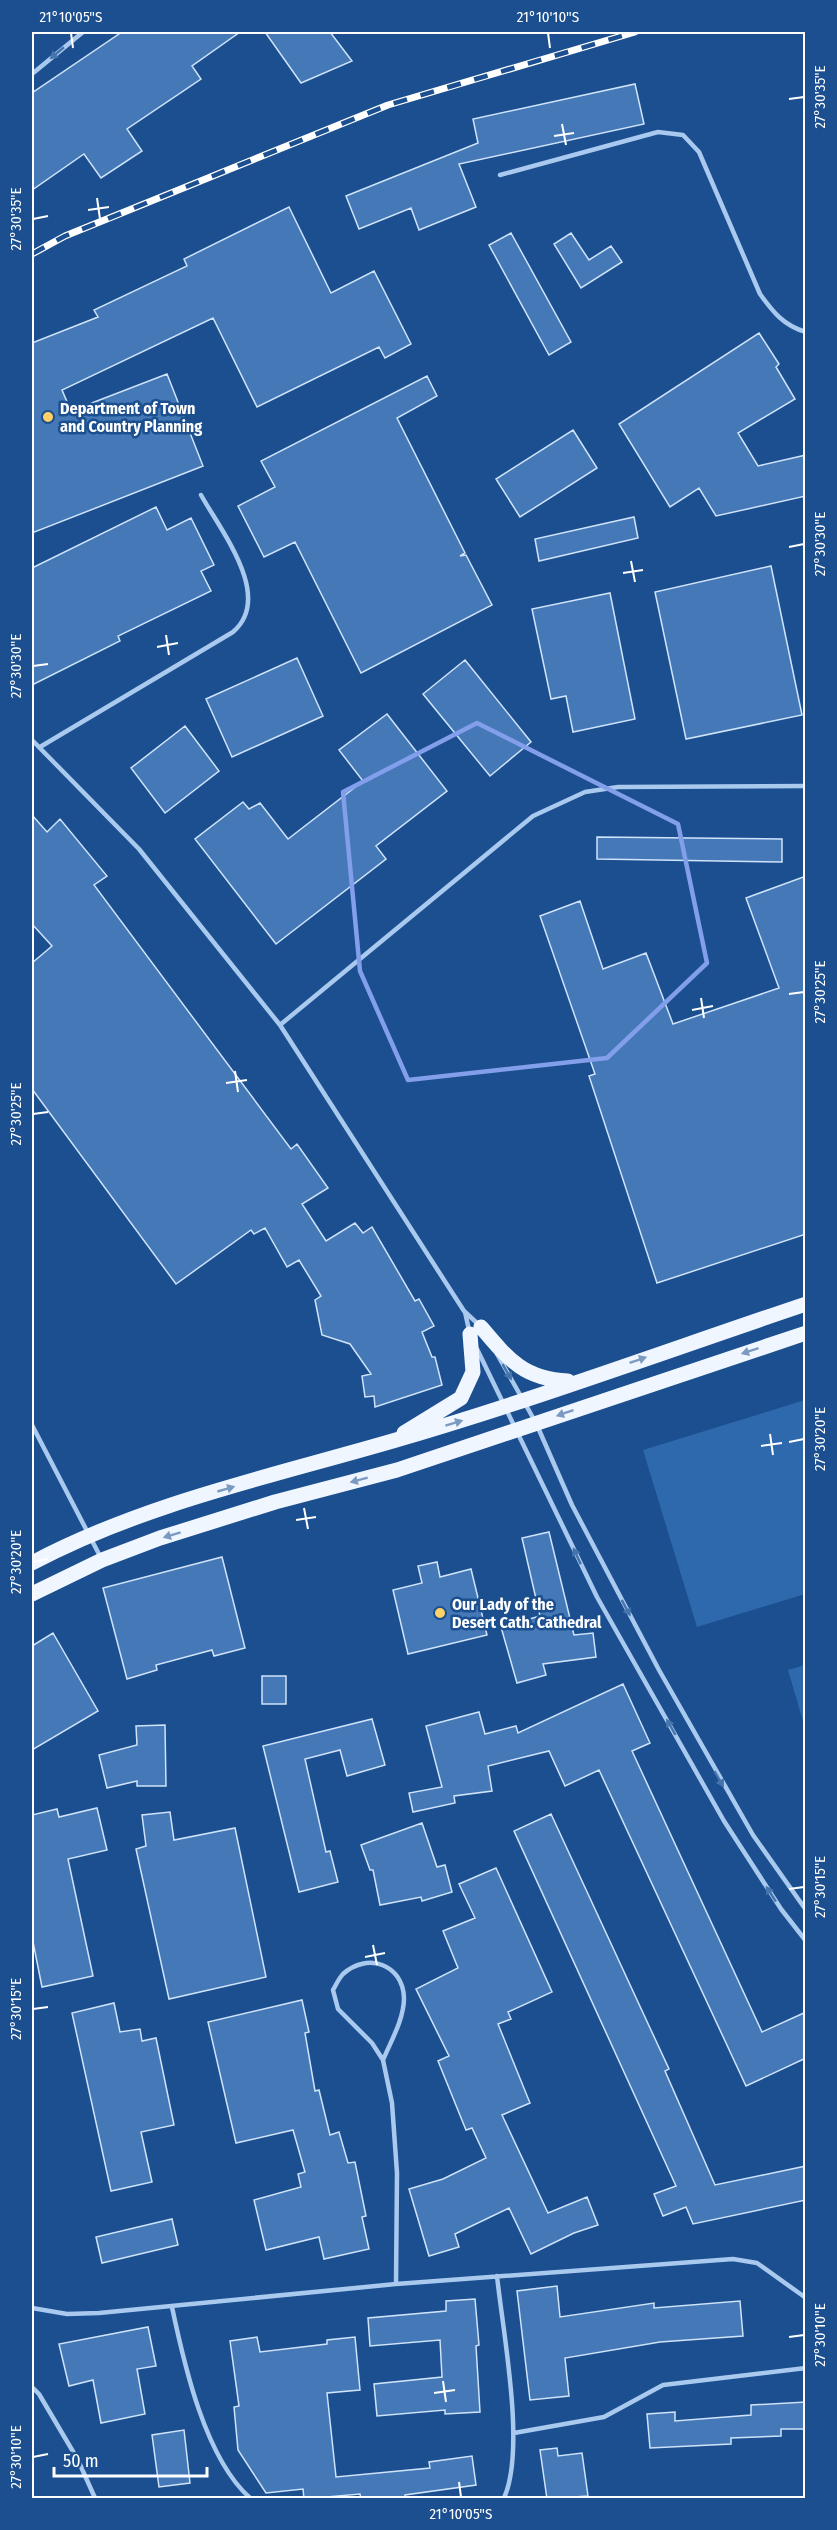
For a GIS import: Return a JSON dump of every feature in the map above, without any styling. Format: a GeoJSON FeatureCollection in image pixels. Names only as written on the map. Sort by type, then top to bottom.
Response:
{"type":"FeatureCollection","features":[{"type":"Feature","properties":{"kind":"main road"},"geometry":{"type":"LineString","coordinates":[[32,1563],[89,1533],[149,1512],[504,1407],[806,1304]]}},
{"type":"Feature","properties":{"kind":"main road"},"geometry":{"type":"LineString","coordinates":[[475,1330],[518,1366],[546,1380],[575,1382]]}},
{"type":"Feature","properties":{"kind":"main road"},"geometry":{"type":"LineString","coordinates":[[392,1442],[412,1426],[446,1410],[461,1398],[472,1372],[475,1330]]}},
{"type":"Feature","properties":{"kind":"main road"},"geometry":{"type":"LineString","coordinates":[[32,1594],[102,1560],[160,1538],[275,1502],[397,1470],[806,1333]]}},
{"type":"Feature","properties":{"kind":"main road"},"geometry":{"type":"LineString","coordinates":[[392,1442],[397,1470]]}},
{"type":"Feature","properties":{"kind":"lane"},"geometry":{"type":"LineString","coordinates":[[32,74],[83,32]]}},
{"type":"Feature","properties":{"kind":"lane"},"geometry":{"type":"LineString","coordinates":[[500,175],[658,132],[683,135],[699,152],[760,294],[775,314],[791,328],[806,332]]}},
{"type":"Feature","properties":{"kind":"lane"},"geometry":{"type":"LineString","coordinates":[[40,747],[223,639],[243,624],[250,598],[246,578],[201,495]]}},
{"type":"Feature","properties":{"kind":"lane"},"geometry":{"type":"LineString","coordinates":[[32,740],[139,849],[280,1025],[475,1330],[524,1400],[572,1505],[664,1681],[753,1835],[806,1910]]}},
{"type":"Feature","properties":{"kind":"lane"},"geometry":{"type":"LineString","coordinates":[[280,1025],[533,816],[559,803],[585,792],[618,787],[806,786]]}},
{"type":"Feature","properties":{"kind":"lane"},"geometry":{"type":"LineString","coordinates":[[464,1311],[475,1330],[504,1407],[597,1597],[724,1821],[781,1910],[806,1941]]}},
{"type":"Feature","properties":{"kind":"lane"},"geometry":{"type":"LineString","coordinates":[[32,1425],[102,1560]]}},
{"type":"Feature","properties":{"kind":"lane"},"geometry":{"type":"LineString","coordinates":[[383,2060],[402,2014],[404,1996],[399,1978],[386,1965],[370,1961],[343,1974],[333,1990],[338,2009],[372,2043],[383,2060],[392,2103],[397,2173],[396,2284]]}},
{"type":"Feature","properties":{"kind":"lane"},"geometry":{"type":"LineString","coordinates":[[32,2308],[67,2314],[172,2307],[396,2284],[733,2259],[757,2263],[806,2298]]}},
{"type":"Feature","properties":{"kind":"lane"},"geometry":{"type":"LineString","coordinates":[[497,2276],[514,2433],[511,2475],[504,2499]]}},
{"type":"Feature","properties":{"kind":"lane"},"geometry":{"type":"LineString","coordinates":[[172,2307],[188,2383],[222,2463],[238,2488],[250,2499]]}},
{"type":"Feature","properties":{"kind":"lane"},"geometry":{"type":"LineString","coordinates":[[514,2433],[604,2417],[663,2385],[806,2368]]}},
{"type":"Feature","properties":{"kind":"lane"},"geometry":{"type":"LineString","coordinates":[[32,2386],[78,2460],[95,2499]]}},
{"type":"Feature","properties":{"kind":"highlighted area"},"geometry":{"type":"Polygon","coordinates":[[[477,723],[678,824],[707,963],[607,1058],[408,1080],[360,971],[343,792],[477,723]]]}},
{"type":"Feature","properties":{"kind":"shaded area"},"geometry":{"type":"Polygon","coordinates":[[[805,1400],[805,1594],[697,1627],[643,1450],[805,1400]]]}},
{"type":"Feature","properties":{"kind":"shaded area"},"geometry":{"type":"Polygon","coordinates":[[[805,1665],[806,1728],[788,1670],[805,1665]]]}},
{"type":"Feature","properties":{"kind":"building"},"geometry":{"type":"Polygon","coordinates":[[[122,32],[240,32],[192,66],[201,79],[127,129],[142,151],[101,178],[84,154],[32,190],[32,93],[122,32]]]}},
{"type":"Feature","properties":{"kind":"building"},"geometry":{"type":"Polygon","coordinates":[[[265,32],[330,32],[352,61],[301,83],[265,32]]]}},
{"type":"Feature","properties":{"kind":"building"},"geometry":{"type":"Polygon","coordinates":[[[635,84],[644,124],[459,164],[476,207],[419,230],[411,208],[359,229],[346,196],[478,143],[473,119],[635,84]]]}},
{"type":"Feature","properties":{"kind":"building"},"geometry":{"type":"Polygon","coordinates":[[[289,207],[331,293],[374,271],[411,344],[385,358],[379,347],[257,407],[213,318],[62,390],[71,411],[167,374],[203,466],[32,533],[32,343],[98,317],[94,310],[187,266],[184,259],[289,207]]]}},
{"type":"Feature","properties":{"kind":"building"},"geometry":{"type":"Polygon","coordinates":[[[511,233],[571,342],[549,355],[489,245],[511,233]]]}},
{"type":"Feature","properties":{"kind":"building"},"geometry":{"type":"Polygon","coordinates":[[[571,233],[589,260],[611,246],[622,262],[581,288],[554,244],[571,233]]]}},
{"type":"Feature","properties":{"kind":"building"},"geometry":{"type":"Polygon","coordinates":[[[759,333],[779,364],[776,367],[795,399],[738,433],[758,466],[806,455],[806,496],[716,516],[699,488],[670,507],[619,424],[759,333]]]}},
{"type":"Feature","properties":{"kind":"building"},"geometry":{"type":"Polygon","coordinates":[[[427,376],[437,396],[397,418],[465,553],[460,556],[466,555],[492,605],[361,673],[295,542],[264,557],[238,506],[275,487],[261,461],[427,376]]]}},
{"type":"Feature","properties":{"kind":"building"},"geometry":{"type":"Polygon","coordinates":[[[573,430],[597,468],[520,517],[496,479],[573,430]]]}},
{"type":"Feature","properties":{"kind":"building"},"geometry":{"type":"Polygon","coordinates":[[[156,507],[167,530],[191,518],[214,565],[201,571],[211,591],[118,636],[120,641],[32,685],[32,568],[156,507]]]}},
{"type":"Feature","properties":{"kind":"building"},"geometry":{"type":"Polygon","coordinates":[[[634,517],[638,538],[539,561],[535,539],[634,517]]]}},
{"type":"Feature","properties":{"kind":"building"},"geometry":{"type":"Polygon","coordinates":[[[771,566],[802,715],[686,739],[655,592],[771,566]]]}},
{"type":"Feature","properties":{"kind":"building"},"geometry":{"type":"Polygon","coordinates":[[[610,593],[635,719],[573,732],[566,696],[551,699],[532,609],[610,593]]]}},
{"type":"Feature","properties":{"kind":"building"},"geometry":{"type":"Polygon","coordinates":[[[297,658],[323,716],[232,757],[206,699],[297,658]]]}},
{"type":"Feature","properties":{"kind":"building"},"geometry":{"type":"Polygon","coordinates":[[[465,660],[531,742],[490,776],[423,694],[465,660]]]}},
{"type":"Feature","properties":{"kind":"building"},"geometry":{"type":"Polygon","coordinates":[[[387,714],[447,791],[376,846],[386,859],[276,944],[195,839],[243,802],[249,809],[260,803],[288,839],[363,781],[339,750],[387,714]]]}},
{"type":"Feature","properties":{"kind":"building"},"geometry":{"type":"Polygon","coordinates":[[[185,726],[219,771],[165,813],[131,768],[185,726]]]}},
{"type":"Feature","properties":{"kind":"building"},"geometry":{"type":"Polygon","coordinates":[[[32,815],[47,832],[60,819],[107,876],[94,885],[291,1149],[297,1144],[328,1188],[302,1204],[326,1241],[355,1223],[363,1233],[372,1227],[415,1301],[419,1299],[434,1326],[422,1332],[432,1357],[435,1357],[442,1385],[375,1407],[374,1396],[365,1397],[362,1376],[371,1374],[350,1344],[322,1335],[315,1300],[321,1296],[299,1260],[287,1267],[265,1228],[254,1234],[251,1230],[176,1284],[32,1089],[32,963],[52,946],[32,924],[32,815]]]}},
{"type":"Feature","properties":{"kind":"building"},"geometry":{"type":"Polygon","coordinates":[[[597,837],[782,839],[782,862],[597,859],[597,837]]]}},
{"type":"Feature","properties":{"kind":"building"},"geometry":{"type":"Polygon","coordinates":[[[806,876],[806,1234],[657,1283],[589,1076],[595,1074],[540,916],[580,901],[603,969],[646,953],[673,1024],[779,988],[746,898],[806,876]]]}},
{"type":"Feature","properties":{"kind":"building"},"geometry":{"type":"Polygon","coordinates":[[[549,1532],[574,1635],[593,1633],[596,1657],[543,1664],[546,1675],[517,1683],[501,1627],[540,1616],[522,1538],[549,1532]]]}},
{"type":"Feature","properties":{"kind":"building"},"geometry":{"type":"Polygon","coordinates":[[[222,1557],[245,1648],[214,1656],[212,1650],[156,1665],[157,1670],[127,1679],[103,1588],[222,1557]]]}},
{"type":"Feature","properties":{"kind":"building","name":"Our Lady of the Desert Cath. Cathedral"},"geometry":{"type":"Polygon","coordinates":[[[437,1562],[440,1577],[471,1569],[487,1635],[408,1654],[393,1590],[422,1583],[418,1566],[437,1562]]]}},
{"type":"Feature","properties":{"kind":"building"},"geometry":{"type":"Polygon","coordinates":[[[53,1633],[98,1711],[32,1750],[32,1646],[53,1633]]]}},
{"type":"Feature","properties":{"kind":"building"},"geometry":{"type":"Polygon","coordinates":[[[262,1676],[286,1676],[286,1704],[262,1704],[262,1676]]]}},
{"type":"Feature","properties":{"kind":"building"},"geometry":{"type":"Polygon","coordinates":[[[623,1684],[650,1743],[632,1751],[762,2032],[806,2012],[806,2058],[746,2086],[599,1770],[565,1786],[549,1751],[488,1766],[492,1791],[454,1796],[455,1803],[413,1812],[409,1793],[442,1787],[426,1726],[479,1712],[485,1734],[516,1726],[518,1733],[623,1684]]]}},
{"type":"Feature","properties":{"kind":"building"},"geometry":{"type":"Polygon","coordinates":[[[372,1719],[385,1765],[347,1776],[340,1750],[305,1759],[326,1852],[330,1851],[338,1882],[299,1892],[263,1746],[372,1719]]]}},
{"type":"Feature","properties":{"kind":"building"},"geometry":{"type":"Polygon","coordinates":[[[165,1725],[166,1786],[137,1786],[137,1781],[107,1788],[99,1755],[137,1745],[136,1726],[165,1725]]]}},
{"type":"Feature","properties":{"kind":"building"},"geometry":{"type":"Polygon","coordinates":[[[97,1808],[107,1850],[68,1859],[93,1976],[42,1987],[32,1937],[32,1815],[57,1809],[59,1817],[97,1808]]]}},
{"type":"Feature","properties":{"kind":"building"},"geometry":{"type":"Polygon","coordinates":[[[170,1812],[174,1840],[235,1828],[266,1977],[169,1999],[136,1849],[146,1846],[142,1815],[170,1812]]]}},
{"type":"Feature","properties":{"kind":"building"},"geometry":{"type":"Polygon","coordinates":[[[551,1814],[669,2069],[665,2071],[715,2185],[806,2166],[806,2200],[693,2224],[686,2207],[663,2216],[654,2194],[676,2186],[514,1831],[551,1814]]]}},
{"type":"Feature","properties":{"kind":"building"},"geometry":{"type":"Polygon","coordinates":[[[422,1823],[437,1867],[445,1865],[452,1892],[422,1901],[421,1897],[380,1905],[373,1870],[370,1870],[361,1845],[422,1823]]]}},
{"type":"Feature","properties":{"kind":"building"},"geometry":{"type":"Polygon","coordinates":[[[496,1868],[552,1992],[508,2012],[511,2019],[498,2024],[530,2103],[502,2115],[548,2213],[587,2197],[598,2225],[574,2233],[531,2254],[509,2208],[455,2234],[459,2247],[429,2256],[409,2189],[443,2179],[486,2158],[472,2128],[466,2130],[438,2061],[449,2056],[416,1989],[458,1968],[443,1931],[475,1918],[459,1884],[496,1868]]]}},
{"type":"Feature","properties":{"kind":"building"},"geometry":{"type":"Polygon","coordinates":[[[302,2000],[309,2032],[305,2033],[315,2091],[319,2090],[330,2135],[339,2132],[348,2163],[355,2162],[366,2216],[362,2217],[369,2249],[324,2259],[319,2237],[266,2250],[254,2200],[301,2187],[298,2174],[305,2172],[293,2130],[236,2143],[208,2022],[302,2000]]]}},
{"type":"Feature","properties":{"kind":"building"},"geometry":{"type":"Polygon","coordinates":[[[114,2003],[120,2032],[140,2029],[142,2041],[156,2038],[174,2125],[141,2132],[152,2182],[111,2191],[72,2013],[114,2003]]]}},
{"type":"Feature","properties":{"kind":"building"},"geometry":{"type":"Polygon","coordinates":[[[172,2219],[178,2245],[102,2263],[96,2237],[172,2219]]]}},
{"type":"Feature","properties":{"kind":"building"},"geometry":{"type":"Polygon","coordinates":[[[557,2286],[560,2317],[654,2303],[654,2308],[740,2301],[743,2336],[660,2342],[565,2358],[569,2396],[530,2400],[517,2291],[557,2286]]]}},
{"type":"Feature","properties":{"kind":"building"},"geometry":{"type":"Polygon","coordinates":[[[475,2299],[479,2345],[476,2346],[480,2412],[445,2414],[445,2410],[377,2416],[374,2384],[442,2377],[440,2340],[370,2346],[368,2318],[446,2311],[446,2301],[475,2299]]]}},
{"type":"Feature","properties":{"kind":"building"},"geometry":{"type":"Polygon","coordinates":[[[148,2327],[156,2366],[137,2369],[145,2414],[101,2423],[93,2380],[69,2386],[59,2344],[148,2327]]]}},
{"type":"Feature","properties":{"kind":"building"},"geometry":{"type":"Polygon","coordinates":[[[257,2337],[260,2352],[327,2344],[327,2340],[355,2337],[360,2390],[327,2393],[336,2477],[430,2468],[429,2462],[472,2456],[476,2485],[405,2495],[405,2499],[361,2499],[360,2494],[304,2499],[303,2489],[266,2493],[238,2450],[234,2407],[239,2406],[230,2341],[257,2337]]]}},
{"type":"Feature","properties":{"kind":"building"},"geometry":{"type":"Polygon","coordinates":[[[806,2402],[806,2429],[781,2429],[781,2436],[731,2438],[731,2444],[650,2448],[647,2414],[675,2412],[675,2421],[751,2415],[751,2405],[806,2402]]]}},
{"type":"Feature","properties":{"kind":"building"},"geometry":{"type":"Polygon","coordinates":[[[184,2430],[190,2483],[159,2487],[152,2435],[184,2430]]]}},
{"type":"Feature","properties":{"kind":"building"},"geometry":{"type":"Polygon","coordinates":[[[557,2448],[558,2456],[582,2453],[588,2496],[547,2499],[540,2450],[557,2448]]]}},
{"type":"Feature","properties":{"kind":"railway"},"geometry":{"type":"LineString","coordinates":[[32,254],[65,236],[388,105],[635,32]]}},
{"type":"Feature","properties":{"kind":"place","name":"Department of Town and Country Planning"},"geometry":{"type":"Point","coordinates":[48,417]}},
{"type":"Feature","properties":{"kind":"place","name":"Our Lady of the Desert Cath. Cathedral"},"geometry":{"type":"Point","coordinates":[440,1613]}}]}
